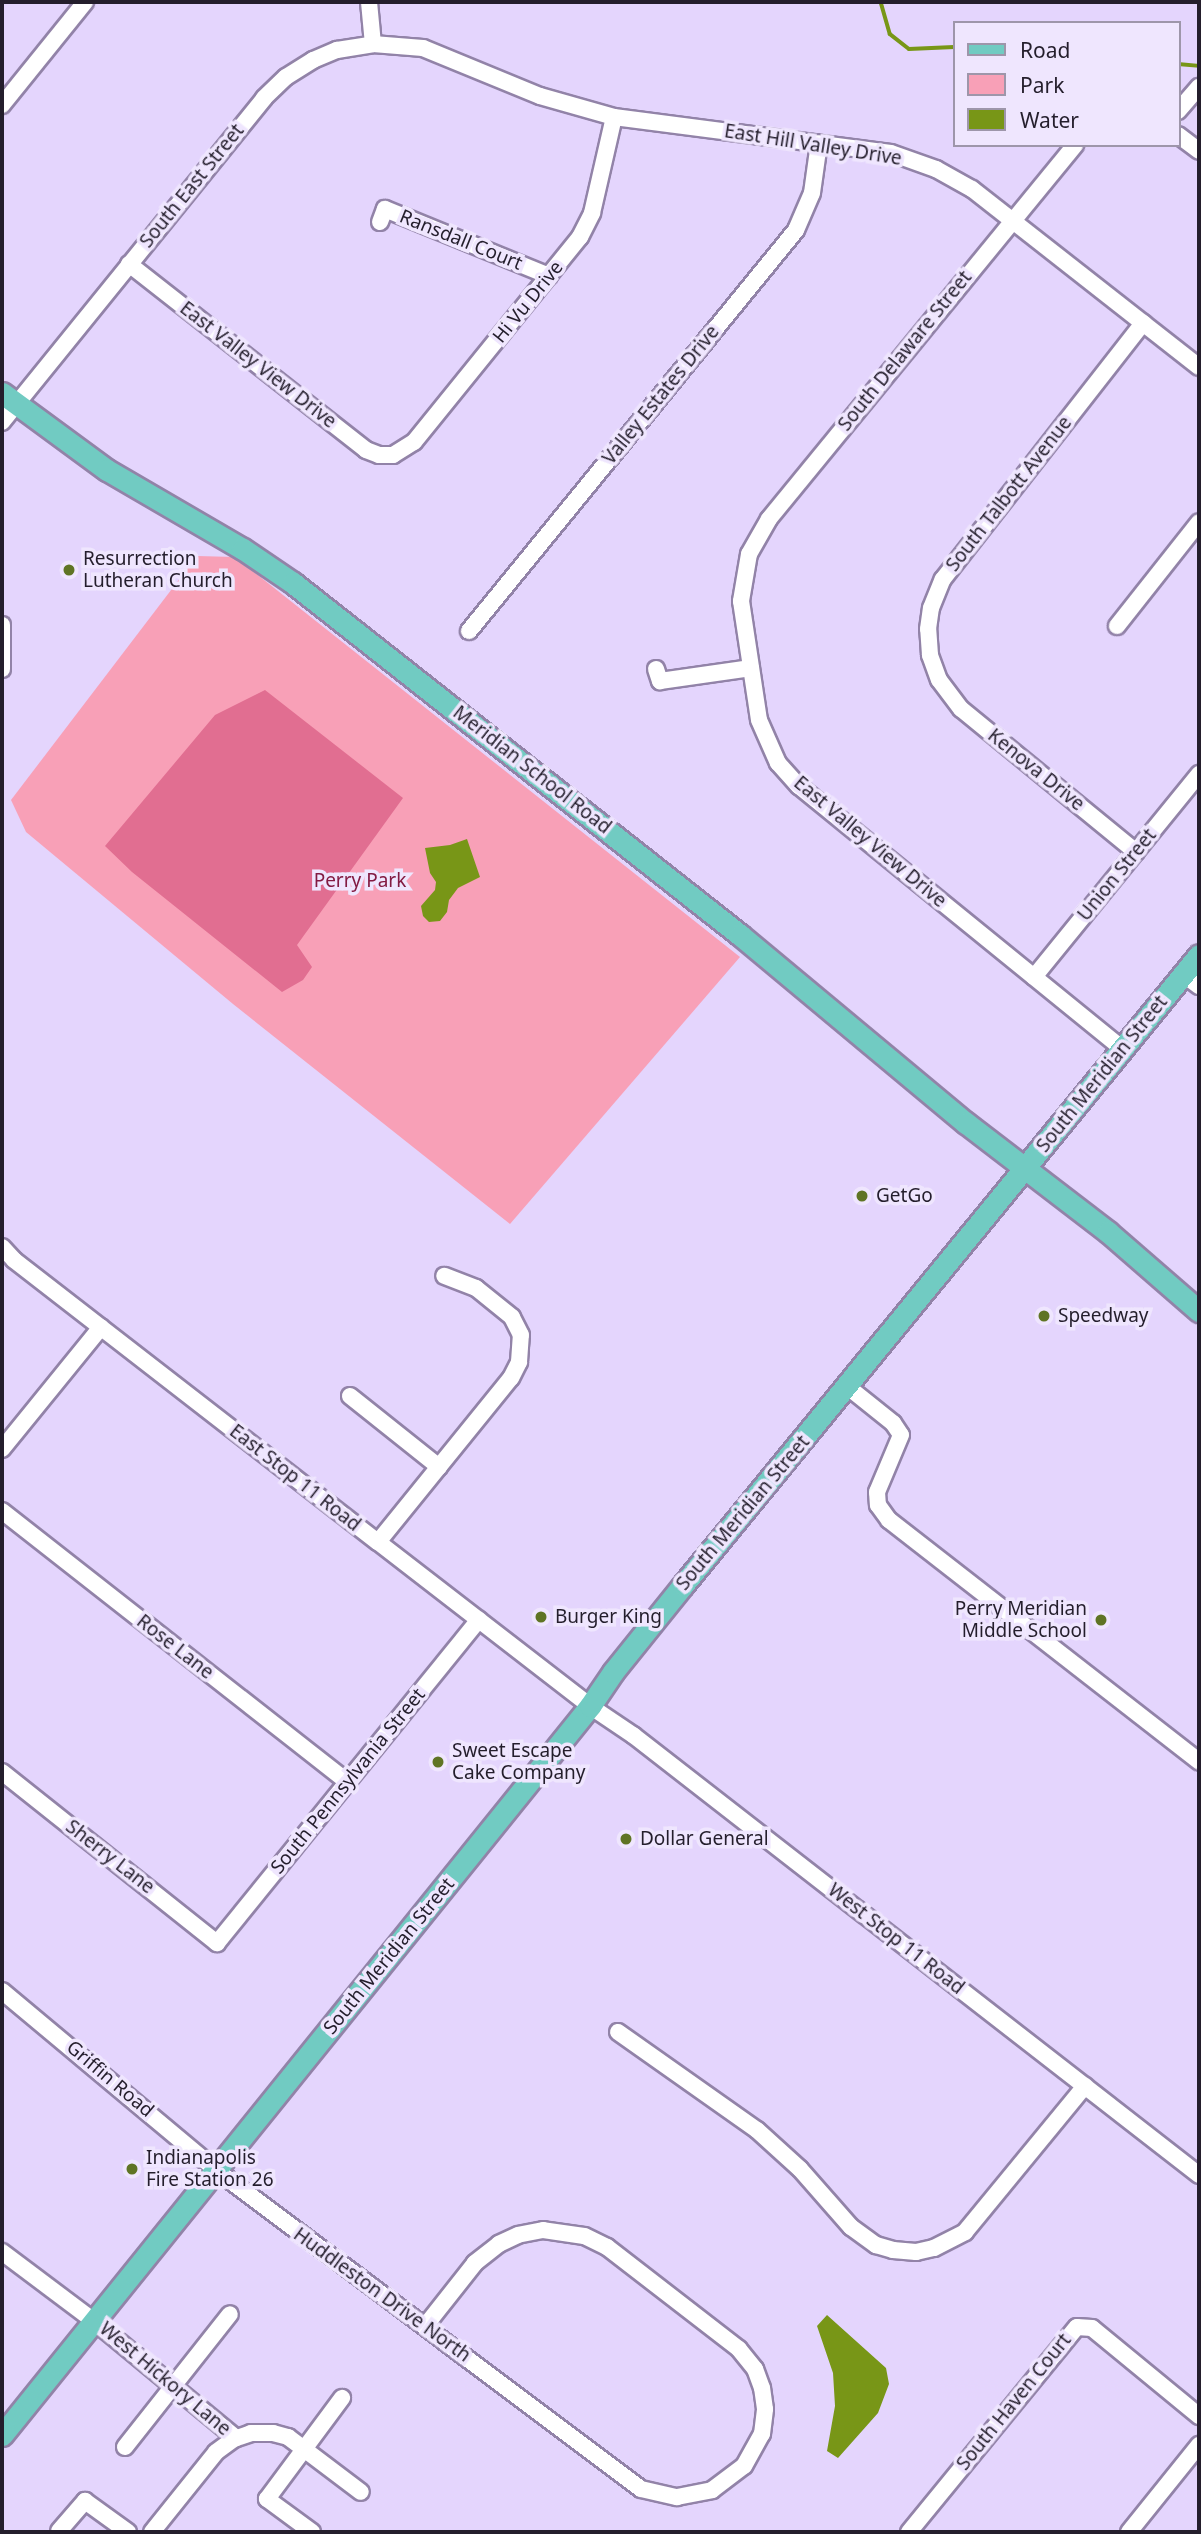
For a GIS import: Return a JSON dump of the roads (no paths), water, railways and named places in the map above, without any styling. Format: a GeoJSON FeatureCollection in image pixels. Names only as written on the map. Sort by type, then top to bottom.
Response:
{"type":"FeatureCollection","features":[{"type":"Feature","properties":{"kind":"main road","name":"Meridian School Road"},"geometry":{"type":"LineString","coordinates":[[9,398],[107,470],[243,549],[293,583],[740,935],[1025,1168],[1108,1232],[1199,1311]]}},
{"type":"Feature","properties":{"kind":"main road","name":"South Meridian Street"},"geometry":{"type":"LineString","coordinates":[[2,2435],[590,1706],[613,1672],[683,1585],[848,1387],[1122,1049],[1191,980],[1199,955]]}},
{"type":"Feature","properties":{"kind":"street"},"geometry":{"type":"LineString","coordinates":[[4,97],[85,2]]}},
{"type":"Feature","properties":{"kind":"street"},"geometry":{"type":"LineString","coordinates":[[369,2],[373,44]]}},
{"type":"Feature","properties":{"kind":"street","name":"East Hill Valley Drive"},"geometry":{"type":"LineString","coordinates":[[373,44],[423,48],[540,96],[614,117],[891,153],[936,169],[972,189],[1199,367]]}},
{"type":"Feature","properties":{"kind":"street","name":"South East Street"},"geometry":{"type":"LineString","coordinates":[[9,398],[129,264],[264,98],[286,77],[313,60],[337,50],[373,44]]}},
{"type":"Feature","properties":{"kind":"street"},"geometry":{"type":"LineString","coordinates":[[1180,109],[1199,87]]}},
{"type":"Feature","properties":{"kind":"street","name":"Hi Vu Drive"},"geometry":{"type":"LineString","coordinates":[[390,455],[414,442],[580,237],[592,213],[614,117]]}},
{"type":"Feature","properties":{"kind":"street"},"geometry":{"type":"LineString","coordinates":[[1180,137],[1199,151]]}},
{"type":"Feature","properties":{"kind":"street","name":"Valley Estates Drive"},"geometry":{"type":"LineString","coordinates":[[469,631],[798,227],[812,193],[820,142]]}},
{"type":"Feature","properties":{"kind":"street","name":"South Delaware Street"},"geometry":{"type":"LineString","coordinates":[[746,565],[758,536],[769,519],[1073,147]]}},
{"type":"Feature","properties":{"kind":"street","name":"Ransdall Court"},"geometry":{"type":"LineString","coordinates":[[380,222],[385,209],[549,276]]}},
{"type":"Feature","properties":{"kind":"street","name":"East Valley View Drive"},"geometry":{"type":"LineString","coordinates":[[129,264],[366,450],[379,455],[390,455]]}},
{"type":"Feature","properties":{"kind":"street","name":"South Talbott Avenue"},"geometry":{"type":"LineString","coordinates":[[941,684],[930,655],[928,629],[931,608],[943,579],[1143,323]]}},
{"type":"Feature","properties":{"kind":"street"},"geometry":{"type":"LineString","coordinates":[[2,422],[9,398]]}},
{"type":"Feature","properties":{"kind":"street"},"geometry":{"type":"LineString","coordinates":[[1117,626],[1199,522]]}},
{"type":"Feature","properties":{"kind":"street","name":"East Valley View Drive"},"geometry":{"type":"LineString","coordinates":[[746,565],[741,601],[751,668],[765,740],[785,771],[799,786],[1122,1049]]}},
{"type":"Feature","properties":{"kind":"street"},"geometry":{"type":"LineString","coordinates":[[2,625],[2,669]]}},
{"type":"Feature","properties":{"kind":"street"},"geometry":{"type":"LineString","coordinates":[[656,669],[660,681],[751,668]]}},
{"type":"Feature","properties":{"kind":"street","name":"Kenova Drive"},"geometry":{"type":"LineString","coordinates":[[941,684],[961,709],[1136,852]]}},
{"type":"Feature","properties":{"kind":"street","name":"Union Street"},"geometry":{"type":"LineString","coordinates":[[1034,977],[1199,774]]}},
{"type":"Feature","properties":{"kind":"street","name":"East Stop 11 Road"},"geometry":{"type":"LineString","coordinates":[[2,1247],[8,1261],[101,1327],[590,1706]]}},
{"type":"Feature","properties":{"kind":"street"},"geometry":{"type":"LineString","coordinates":[[378,1542],[513,1376],[519,1362],[522,1343],[520,1331],[512,1317],[476,1288],[444,1276]]}},
{"type":"Feature","properties":{"kind":"street"},"geometry":{"type":"LineString","coordinates":[[2,1449],[101,1327]]}},
{"type":"Feature","properties":{"kind":"street"},"geometry":{"type":"LineString","coordinates":[[848,1387],[893,1423],[901,1435],[877,1492],[878,1505],[889,1520],[1199,1760]]}},
{"type":"Feature","properties":{"kind":"street"},"geometry":{"type":"LineString","coordinates":[[350,1396],[439,1466]]}},
{"type":"Feature","properties":{"kind":"street","name":"Rose Lane"},"geometry":{"type":"LineString","coordinates":[[2,1511],[347,1782]]}},
{"type":"Feature","properties":{"kind":"street","name":"South Pennsylvania Street"},"geometry":{"type":"LineString","coordinates":[[217,1943],[479,1620]]}},
{"type":"Feature","properties":{"kind":"street","name":"West Stop 11 Road"},"geometry":{"type":"LineString","coordinates":[[590,1706],[652,1750],[1199,2175]]}},
{"type":"Feature","properties":{"kind":"street","name":"Sherry Lane"},"geometry":{"type":"LineString","coordinates":[[2,1772],[217,1943]]}},
{"type":"Feature","properties":{"kind":"street","name":"Griffin Road"},"geometry":{"type":"LineString","coordinates":[[2,1991],[216,2170]]}},
{"type":"Feature","properties":{"kind":"street"},"geometry":{"type":"LineString","coordinates":[[618,2032],[757,2130],[800,2169],[851,2228],[876,2245],[894,2250],[934,2248],[965,2232],[1085,2086]]}},
{"type":"Feature","properties":{"kind":"street","name":"Huddleston Drive North"},"geometry":{"type":"LineString","coordinates":[[216,2170],[641,2489],[667,2497],[712,2490],[729,2480],[756,2449],[762,2434],[765,2409],[757,2375],[739,2349],[598,2242],[574,2233],[533,2231],[508,2239],[478,2259],[426,2325]]}},
{"type":"Feature","properties":{"kind":"street","name":"West Hickory Lane"},"geometry":{"type":"LineString","coordinates":[[2,2252],[94,2320],[236,2438]]}},
{"type":"Feature","properties":{"kind":"street"},"geometry":{"type":"LineString","coordinates":[[125,2447],[230,2314]]}},
{"type":"Feature","properties":{"kind":"street","name":"South Haven Court"},"geometry":{"type":"LineString","coordinates":[[909,2532],[1077,2327],[1092,2328],[1199,2416]]}},
{"type":"Feature","properties":{"kind":"street"},"geometry":{"type":"LineString","coordinates":[[312,2532],[267,2499],[342,2398]]}},
{"type":"Feature","properties":{"kind":"street"},"geometry":{"type":"LineString","coordinates":[[152,2532],[216,2452],[236,2438],[257,2432],[288,2437],[361,2492]]}},
{"type":"Feature","properties":{"kind":"street"},"geometry":{"type":"LineString","coordinates":[[1129,2532],[1199,2445]]}},
{"type":"Feature","properties":{"kind":"street"},"geometry":{"type":"LineString","coordinates":[[59,2531],[85,2501],[128,2532]]}},
{"type":"Feature","properties":{"kind":"water"},"geometry":{"type":"Polygon","coordinates":[[[467,839],[480,877],[458,888],[449,900],[447,912],[440,921],[429,922],[423,916],[421,906],[435,890],[436,882],[430,873],[425,848],[450,845],[467,839]]]}},
{"type":"Feature","properties":{"kind":"water"},"geometry":{"type":"Polygon","coordinates":[[[827,2315],[886,2368],[889,2384],[878,2413],[838,2458],[827,2451],[835,2406],[833,2373],[817,2326],[827,2315]]]}},
{"type":"Feature","properties":{"kind":"waterway"},"geometry":{"type":"LineString","coordinates":[[881,2],[890,34],[909,49],[953,47]]}},
{"type":"Feature","properties":{"kind":"waterway"},"geometry":{"type":"LineString","coordinates":[[1180,64],[1199,66]]}},
{"type":"Feature","properties":{"kind":"place","name":"Resurrection Lutheran Church"},"geometry":{"type":"Point","coordinates":[69,570]}},
{"type":"Feature","properties":{"kind":"place","name":"GetGo"},"geometry":{"type":"Point","coordinates":[862,1196]}},
{"type":"Feature","properties":{"kind":"place","name":"Speedway"},"geometry":{"type":"Point","coordinates":[1044,1316]}},
{"type":"Feature","properties":{"kind":"place","name":"Burger King"},"geometry":{"type":"Point","coordinates":[541,1617]}},
{"type":"Feature","properties":{"kind":"place","name":"Perry Meridian Middle School"},"geometry":{"type":"Point","coordinates":[1101,1620]}},
{"type":"Feature","properties":{"kind":"place","name":"Sweet Escape Cake Company"},"geometry":{"type":"Point","coordinates":[438,1762]}},
{"type":"Feature","properties":{"kind":"place","name":"Dollar General"},"geometry":{"type":"Point","coordinates":[626,1839]}},
{"type":"Feature","properties":{"kind":"place","name":"Indianapolis Fire Station 26"},"geometry":{"type":"Point","coordinates":[132,2169]}},
{"type":"Feature","properties":{"kind":"park label","name":"Perry Park"},"geometry":{"type":"Point","coordinates":[360,881]}}]}
